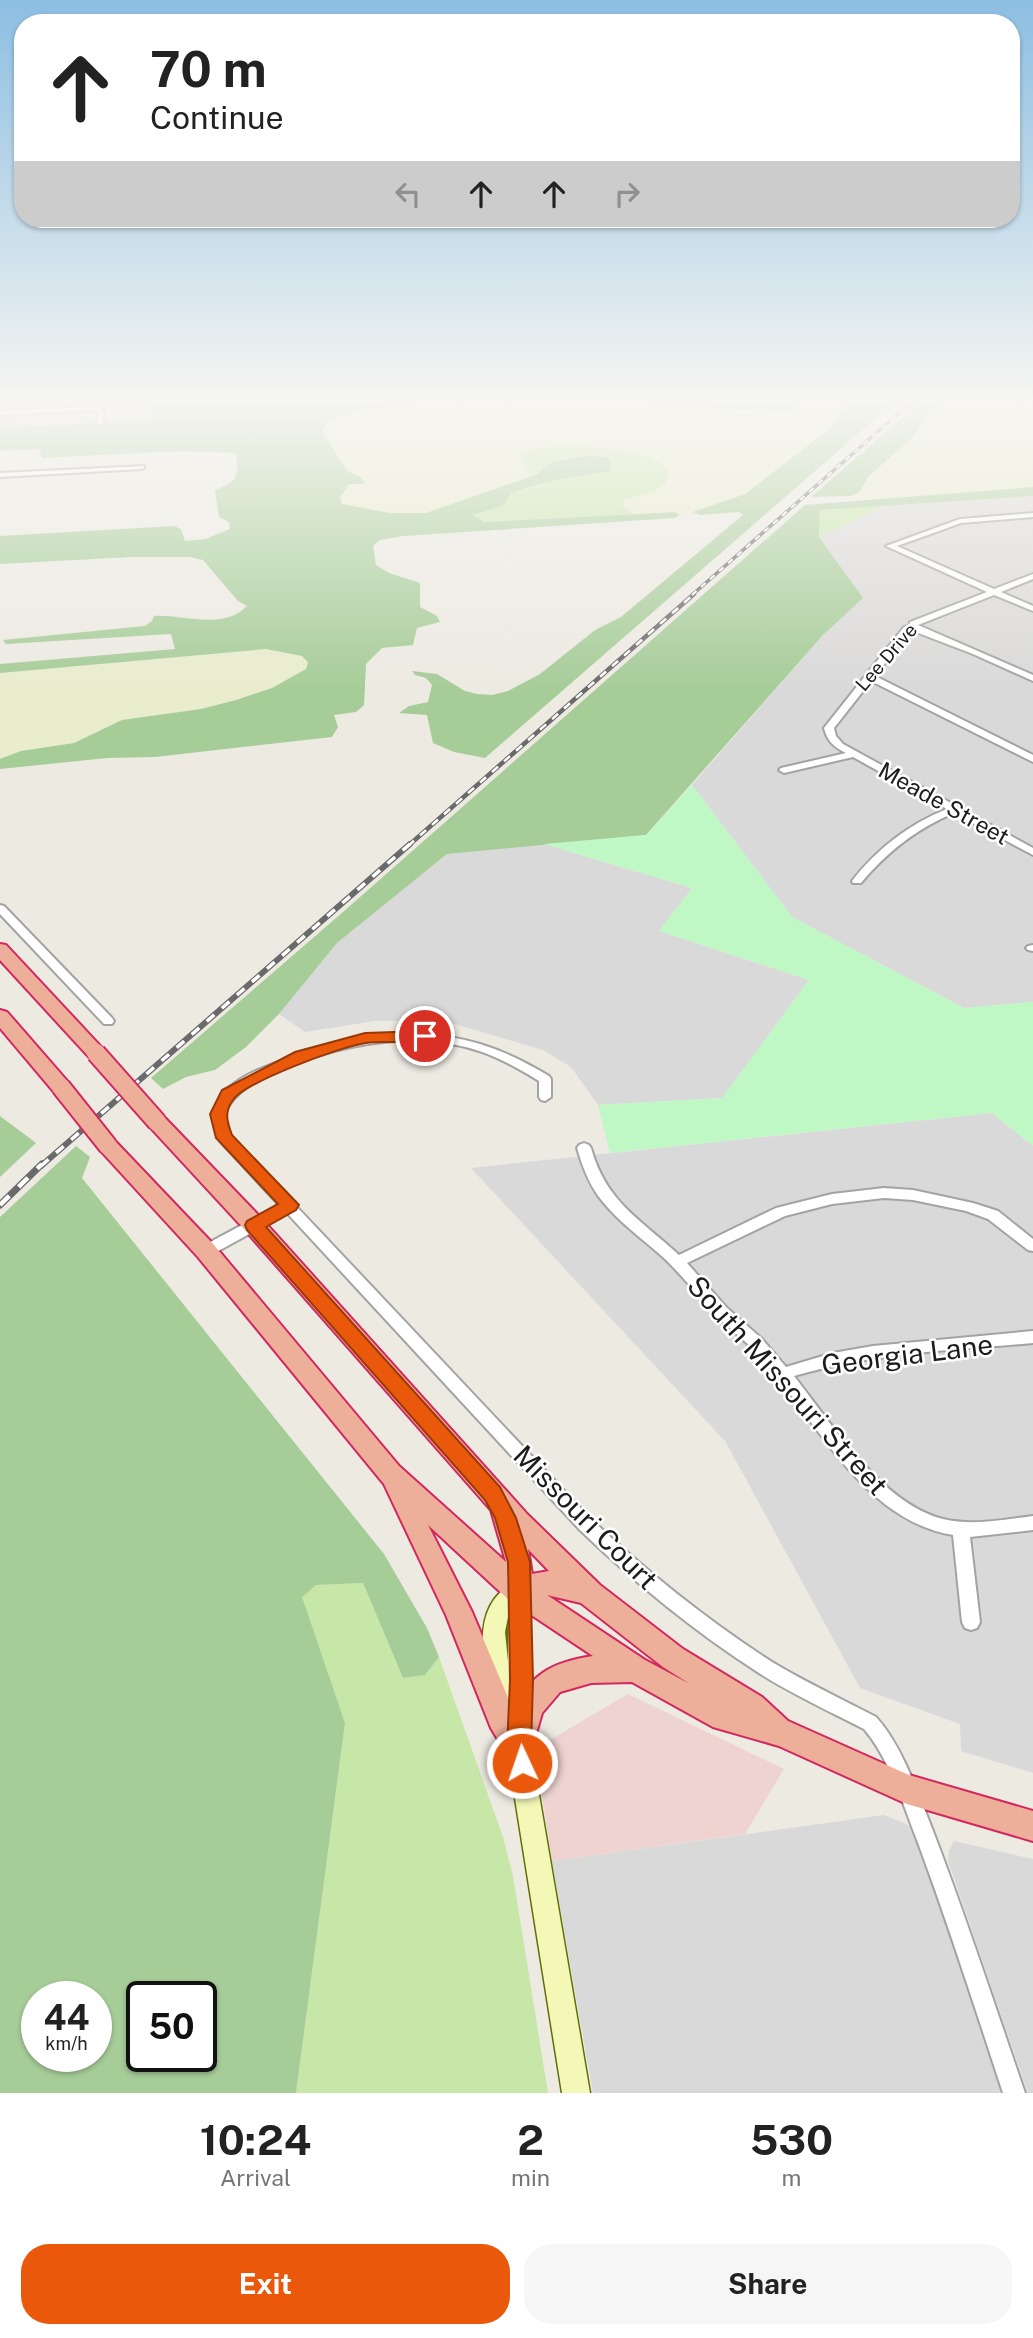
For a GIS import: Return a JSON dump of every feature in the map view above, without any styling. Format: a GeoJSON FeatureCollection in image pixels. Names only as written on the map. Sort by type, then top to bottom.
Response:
{"type":"FeatureCollection","features":[{"type":"Feature","properties":{"kind":"highway"},"geometry":{"type":"LineString","coordinates":[[0,949],[254,1225],[493,1494],[590,1594],[673,1658],[752,1707],[782,1733]]}},
{"type":"Feature","properties":{"kind":"highway"},"geometry":{"type":"LineString","coordinates":[[0,1016],[108,1146],[206,1251],[390,1474],[519,1591],[635,1669],[723,1717],[782,1733],[906,1789],[1033,1826]]}},
{"type":"Feature","properties":{"kind":"highway"},"geometry":{"type":"LineString","coordinates":[[390,1474],[453,1601],[501,1718],[519,1748]]}},
{"type":"Feature","properties":{"kind":"highway"},"geometry":{"type":"LineString","coordinates":[[493,1494],[513,1539],[519,1562],[519,1591]]}},
{"type":"Feature","properties":{"kind":"highway"},"geometry":{"type":"LineString","coordinates":[[519,1591],[538,1582],[558,1582],[590,1594]]}},
{"type":"Feature","properties":{"kind":"highway"},"geometry":{"type":"LineString","coordinates":[[519,1748],[531,1705],[550,1684],[568,1674],[591,1668],[635,1669]]}},
{"type":"Feature","properties":{"kind":"main road"},"geometry":{"type":"LineString","coordinates":[[519,1591],[522,1680],[519,1748],[576,2093]]}},
{"type":"Feature","properties":{"kind":"street"},"geometry":{"type":"LineString","coordinates":[[1033,515],[960,522],[890,545],[1033,609]]}},
{"type":"Feature","properties":{"kind":"street","name":"Lee Drive"},"geometry":{"type":"LineString","coordinates":[[854,754],[833,740],[829,728],[907,629],[914,628],[913,624],[927,617],[1033,576]]}},
{"type":"Feature","properties":{"kind":"street"},"geometry":{"type":"LineString","coordinates":[[914,628],[1033,678]]}},
{"type":"Feature","properties":{"kind":"street"},"geometry":{"type":"LineString","coordinates":[[869,676],[1033,759]]}},
{"type":"Feature","properties":{"kind":"street"},"geometry":{"type":"LineString","coordinates":[[784,770],[854,754]]}},
{"type":"Feature","properties":{"kind":"street","name":"Meade Street"},"geometry":{"type":"LineString","coordinates":[[854,754],[1033,852]]}},
{"type":"Feature","properties":{"kind":"street"},"geometry":{"type":"LineString","coordinates":[[857,881],[889,845],[919,825],[955,809]]}},
{"type":"Feature","properties":{"kind":"street"},"geometry":{"type":"LineString","coordinates":[[0,908],[108,1021]]}},
{"type":"Feature","properties":{"kind":"street","name":"Missouri Court"},"geometry":{"type":"LineString","coordinates":[[545,1097],[545,1079],[528,1067],[490,1049],[442,1038],[400,1035],[365,1038],[301,1056],[228,1094],[218,1114],[225,1138],[585,1524],[624,1561],[690,1616],[740,1651],[810,1693],[870,1723],[879,1733],[906,1789]]}},
{"type":"Feature","properties":{"kind":"street","name":"South Missouri Street"},"geometry":{"type":"LineString","coordinates":[[584,1148],[596,1182],[606,1196],[677,1262],[724,1314],[762,1348],[863,1473],[895,1502],[915,1516],[937,1525],[961,1530],[980,1531],[1033,1523]]}},
{"type":"Feature","properties":{"kind":"street"},"geometry":{"type":"LineString","coordinates":[[677,1262],[781,1212],[808,1204],[884,1193],[939,1199],[968,1206],[993,1215],[1033,1246]]}},
{"type":"Feature","properties":{"kind":"street"},"geometry":{"type":"LineString","coordinates":[[206,1251],[290,1205]]}},
{"type":"Feature","properties":{"kind":"street","name":"Georgia Lane"},"geometry":{"type":"LineString","coordinates":[[782,1374],[833,1359],[873,1352],[1033,1337]]}},
{"type":"Feature","properties":{"kind":"street"},"geometry":{"type":"LineString","coordinates":[[961,1530],[971,1622]]}},
{"type":"Feature","properties":{"kind":"street"},"geometry":{"type":"LineString","coordinates":[[906,1789],[1014,2093]]}},
{"type":"Feature","properties":{"kind":"shaded area"},"geometry":{"type":"Polygon","coordinates":[[[1033,496],[1033,1002],[964,1008],[792,917],[692,785],[823,635],[862,598],[819,537],[887,505],[1033,496]]]}},
{"type":"Feature","properties":{"kind":"shaded area"},"geometry":{"type":"Polygon","coordinates":[[[544,844],[692,888],[660,931],[809,980],[722,1098],[598,1105],[571,1067],[543,1050],[444,1021],[375,1021],[305,1032],[279,1014],[337,943],[447,854],[544,844]]]}},
{"type":"Feature","properties":{"kind":"shaded area"},"geometry":{"type":"Polygon","coordinates":[[[992,1113],[1033,1146],[1033,1773],[961,1751],[960,1724],[860,1688],[725,1441],[471,1168],[992,1113]]]}},
{"type":"Feature","properties":{"kind":"shaded area"},"geometry":{"type":"Polygon","coordinates":[[[628,1694],[784,1769],[745,1834],[552,1861],[540,1782],[538,1747],[628,1694]]]}},
{"type":"Feature","properties":{"kind":"shaded area"},"geometry":{"type":"Polygon","coordinates":[[[884,1815],[913,1827],[1004,2093],[593,2093],[552,1861],[884,1815]]]}},
{"type":"Feature","properties":{"kind":"shaded area"},"geometry":{"type":"Polygon","coordinates":[[[954,1841],[1033,1859],[1033,2093],[1028,2093],[948,1861],[949,1850],[954,1841]]]}},
{"type":"Feature","properties":{"kind":"green space"},"geometry":{"type":"Polygon","coordinates":[[[216,496],[341,496],[342,504],[390,513],[426,513],[476,496],[509,496],[503,506],[473,515],[484,522],[675,512],[680,515],[675,518],[403,536],[380,540],[373,546],[376,565],[389,573],[420,583],[420,607],[437,616],[440,622],[417,628],[413,645],[382,648],[366,664],[364,705],[356,712],[334,715],[338,727],[332,737],[155,757],[107,758],[0,769],[0,759],[21,751],[74,743],[122,720],[201,709],[236,700],[272,688],[306,669],[308,662],[302,656],[266,649],[0,673],[0,664],[175,649],[171,634],[6,644],[3,640],[145,626],[154,616],[214,620],[237,614],[247,606],[238,601],[203,560],[190,557],[131,557],[0,564],[0,536],[174,526],[181,529],[185,541],[206,539],[230,529],[229,522],[219,517],[216,496]]]}},
{"type":"Feature","properties":{"kind":"green space"},"geometry":{"type":"Polygon","coordinates":[[[341,496],[476,496],[426,513],[390,513],[341,504],[341,496]]]}},
{"type":"Feature","properties":{"kind":"green space"},"geometry":{"type":"Polygon","coordinates":[[[509,496],[638,496],[624,500],[622,505],[633,514],[484,522],[473,515],[503,506],[509,496]]]}},
{"type":"Feature","properties":{"kind":"green space"},"geometry":{"type":"Polygon","coordinates":[[[638,496],[742,496],[694,511],[700,515],[680,515],[675,512],[633,514],[622,505],[624,500],[638,496]]]}},
{"type":"Feature","properties":{"kind":"green space"},"geometry":{"type":"Polygon","coordinates":[[[740,496],[787,496],[485,758],[454,752],[433,743],[427,715],[399,713],[409,706],[428,702],[432,685],[426,678],[415,675],[412,671],[437,674],[465,691],[492,695],[508,691],[540,674],[595,630],[621,617],[743,515],[739,512],[700,515],[693,512],[740,496]]]}},
{"type":"Feature","properties":{"kind":"green space"},"geometry":{"type":"Polygon","coordinates":[[[813,496],[852,496],[851,496],[813,496]]]}},
{"type":"Feature","properties":{"kind":"green space"},"geometry":{"type":"Polygon","coordinates":[[[852,496],[928,496],[863,501],[852,496]]]}},
{"type":"Feature","properties":{"kind":"green space"},"geometry":{"type":"Polygon","coordinates":[[[923,496],[1033,496],[820,510],[819,537],[863,598],[823,635],[646,835],[447,854],[337,943],[279,1014],[246,1047],[215,1070],[186,1077],[163,1089],[151,1078],[343,912],[805,505],[923,496]]]}},
{"type":"Feature","properties":{"kind":"green space"},"geometry":{"type":"Polygon","coordinates":[[[887,505],[819,537],[820,510],[887,505]]]}},
{"type":"Feature","properties":{"kind":"green space"},"geometry":{"type":"Polygon","coordinates":[[[266,649],[302,656],[308,662],[306,669],[272,688],[236,700],[201,709],[122,720],[74,743],[21,751],[0,759],[0,673],[266,649]]]}},
{"type":"Feature","properties":{"kind":"green space"},"geometry":{"type":"Polygon","coordinates":[[[692,785],[792,917],[964,1008],[1033,1002],[1033,1146],[992,1113],[610,1153],[598,1105],[722,1098],[809,980],[659,931],[692,888],[544,844],[646,835],[692,785]]]}},
{"type":"Feature","properties":{"kind":"green space"},"geometry":{"type":"Polygon","coordinates":[[[0,1116],[36,1143],[0,1177],[0,1116]]]}},
{"type":"Feature","properties":{"kind":"green space"},"geometry":{"type":"Polygon","coordinates":[[[76,1146],[90,1157],[82,1178],[384,1554],[427,1628],[439,1657],[425,1675],[403,1678],[363,1583],[316,1585],[302,1597],[345,1723],[296,2093],[0,2093],[0,1217],[76,1146]]]}},
{"type":"Feature","properties":{"kind":"green space"},"geometry":{"type":"Polygon","coordinates":[[[363,1583],[403,1678],[425,1675],[439,1657],[503,1837],[513,1876],[548,2093],[296,2093],[345,1723],[301,1597],[316,1585],[363,1583]]]}},
{"type":"Feature","properties":{"kind":"railway"},"geometry":{"type":"LineString","coordinates":[[692,595],[805,496]]}},
{"type":"Feature","properties":{"kind":"railway"},"geometry":{"type":"LineString","coordinates":[[408,846],[694,594]]}},
{"type":"Feature","properties":{"kind":"railway"},"geometry":{"type":"LineString","coordinates":[[41,1166],[410,844]]}},
{"type":"Feature","properties":{"kind":"railway"},"geometry":{"type":"LineString","coordinates":[[0,1205],[42,1164]]}},
{"type":"Feature","properties":{"kind":"route"},"geometry":{"type":"LineString","coordinates":[[425,1036],[365,1038],[301,1056],[228,1094],[218,1114],[219,1122],[225,1138],[290,1205],[254,1225],[493,1494],[505,1518],[519,1562],[522,1680],[519,1748],[522,1763]]}}]}
